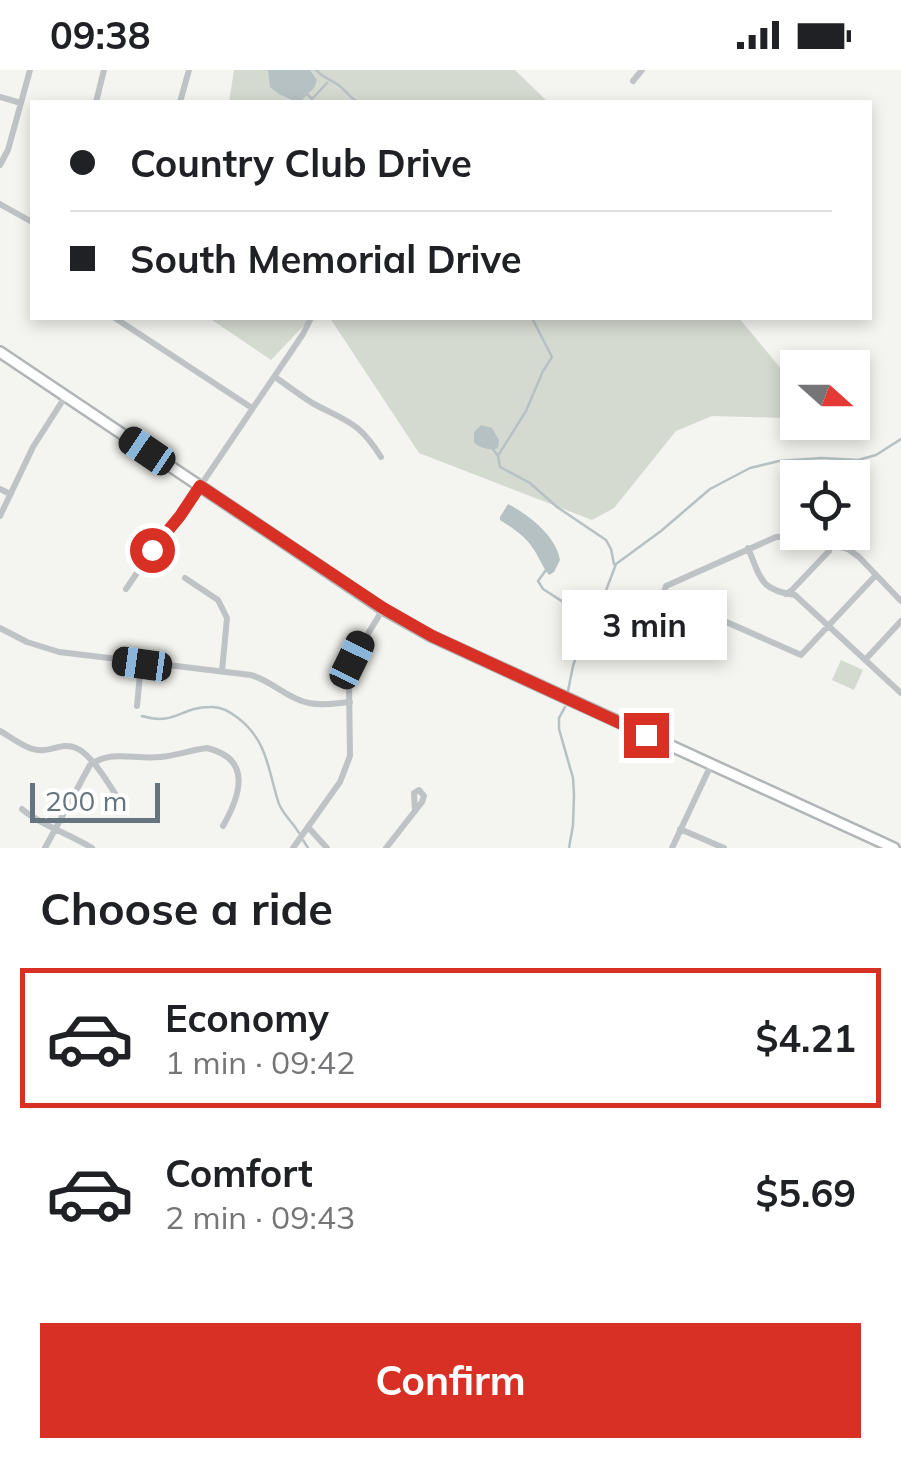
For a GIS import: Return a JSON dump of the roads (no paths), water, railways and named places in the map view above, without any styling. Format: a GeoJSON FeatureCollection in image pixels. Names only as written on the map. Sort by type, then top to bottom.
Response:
{"type":"FeatureCollection","features":[{"type":"Feature","properties":{"kind":"main road"},"geometry":{"type":"LineString","coordinates":[[0,352],[383,608],[432,636],[879,845],[894,848]]}},
{"type":"Feature","properties":{"kind":"street"},"geometry":{"type":"LineString","coordinates":[[0,165],[8,150],[30,70]]}},
{"type":"Feature","properties":{"kind":"street"},"geometry":{"type":"LineString","coordinates":[[96,100],[104,70]]}},
{"type":"Feature","properties":{"kind":"street"},"geometry":{"type":"LineString","coordinates":[[181,100],[189,70]]}},
{"type":"Feature","properties":{"kind":"street"},"geometry":{"type":"LineString","coordinates":[[634,81],[642,70]]}},
{"type":"Feature","properties":{"kind":"street"},"geometry":{"type":"LineString","coordinates":[[0,98],[21,103]]}},
{"type":"Feature","properties":{"kind":"street"},"geometry":{"type":"LineString","coordinates":[[0,204],[30,221]]}},
{"type":"Feature","properties":{"kind":"street"},"geometry":{"type":"LineString","coordinates":[[118,320],[252,408]]}},
{"type":"Feature","properties":{"kind":"street"},"geometry":{"type":"LineString","coordinates":[[126,589],[275,377],[309,320]]}},
{"type":"Feature","properties":{"kind":"street"},"geometry":{"type":"LineString","coordinates":[[275,377],[356,425],[381,457]]}},
{"type":"Feature","properties":{"kind":"street"},"geometry":{"type":"LineString","coordinates":[[0,516],[33,446],[66,396]]}},
{"type":"Feature","properties":{"kind":"street"},"geometry":{"type":"LineString","coordinates":[[0,489],[10,494]]}},
{"type":"Feature","properties":{"kind":"street"},"geometry":{"type":"LineString","coordinates":[[780,537],[666,586],[662,594],[801,656],[876,575]]}},
{"type":"Feature","properties":{"kind":"street"},"geometry":{"type":"LineString","coordinates":[[748,548],[765,586],[795,596],[901,694]]}},
{"type":"Feature","properties":{"kind":"street"},"geometry":{"type":"LineString","coordinates":[[785,594],[829,550]]}},
{"type":"Feature","properties":{"kind":"street"},"geometry":{"type":"LineString","coordinates":[[848,550],[859,556],[901,602]]}},
{"type":"Feature","properties":{"kind":"street"},"geometry":{"type":"LineString","coordinates":[[185,578],[218,600],[227,618],[222,671]]}},
{"type":"Feature","properties":{"kind":"street"},"geometry":{"type":"LineString","coordinates":[[293,848],[340,782],[350,756],[352,660],[383,608]]}},
{"type":"Feature","properties":{"kind":"street"},"geometry":{"type":"LineString","coordinates":[[865,660],[901,622]]}},
{"type":"Feature","properties":{"kind":"street"},"geometry":{"type":"LineString","coordinates":[[0,628],[59,652],[222,671],[262,678],[310,704],[350,702]]}},
{"type":"Feature","properties":{"kind":"street"},"geometry":{"type":"LineString","coordinates":[[137,706],[142,664]]}},
{"type":"Feature","properties":{"kind":"street"},"geometry":{"type":"LineString","coordinates":[[0,731],[41,751],[71,746],[80,750],[126,811]]}},
{"type":"Feature","properties":{"kind":"street"},"geometry":{"type":"LineString","coordinates":[[45,848],[80,780],[93,764],[110,755],[147,759],[207,748],[215,750],[235,767],[240,778],[239,794],[223,826]]}},
{"type":"Feature","properties":{"kind":"street"},"geometry":{"type":"LineString","coordinates":[[672,848],[711,765]]}},
{"type":"Feature","properties":{"kind":"street"},"geometry":{"type":"LineString","coordinates":[[22,809],[92,848]]}},
{"type":"Feature","properties":{"kind":"street"},"geometry":{"type":"LineString","coordinates":[[386,848],[415,811]]}},
{"type":"Feature","properties":{"kind":"street"},"geometry":{"type":"LineString","coordinates":[[308,827],[327,848]]}},
{"type":"Feature","properties":{"kind":"street"},"geometry":{"type":"LineString","coordinates":[[680,830],[724,848]]}},
{"type":"Feature","properties":{"kind":"waterway"},"geometry":{"type":"LineString","coordinates":[[316,70],[355,100]]}},
{"type":"Feature","properties":{"kind":"waterway"},"geometry":{"type":"LineString","coordinates":[[308,95],[312,99],[327,83]]}},
{"type":"Feature","properties":{"kind":"waterway"},"geometry":{"type":"LineString","coordinates":[[499,454],[526,411],[552,357],[533,320]]}},
{"type":"Feature","properties":{"kind":"waterway"},"geometry":{"type":"LineString","coordinates":[[568,691],[589,619],[616,564],[710,489],[750,468],[779,461],[858,460],[876,455],[901,439]]}},
{"type":"Feature","properties":{"kind":"waterway"},"geometry":{"type":"LineString","coordinates":[[492,448],[500,467],[530,483],[606,540],[614,564]]}},
{"type":"Feature","properties":{"kind":"waterway"},"geometry":{"type":"LineString","coordinates":[[546,570],[538,581],[543,589],[588,618]]}},
{"type":"Feature","properties":{"kind":"waterway"},"geometry":{"type":"LineString","coordinates":[[142,716],[163,719],[214,707],[238,718],[261,745],[280,805],[299,833]]}},
{"type":"Feature","properties":{"kind":"waterway"},"geometry":{"type":"LineString","coordinates":[[565,707],[559,729],[573,778],[569,848]]}},
{"type":"Feature","properties":{"kind":"waterway"},"geometry":{"type":"LineString","coordinates":[[303,840],[308,848]]}}]}
